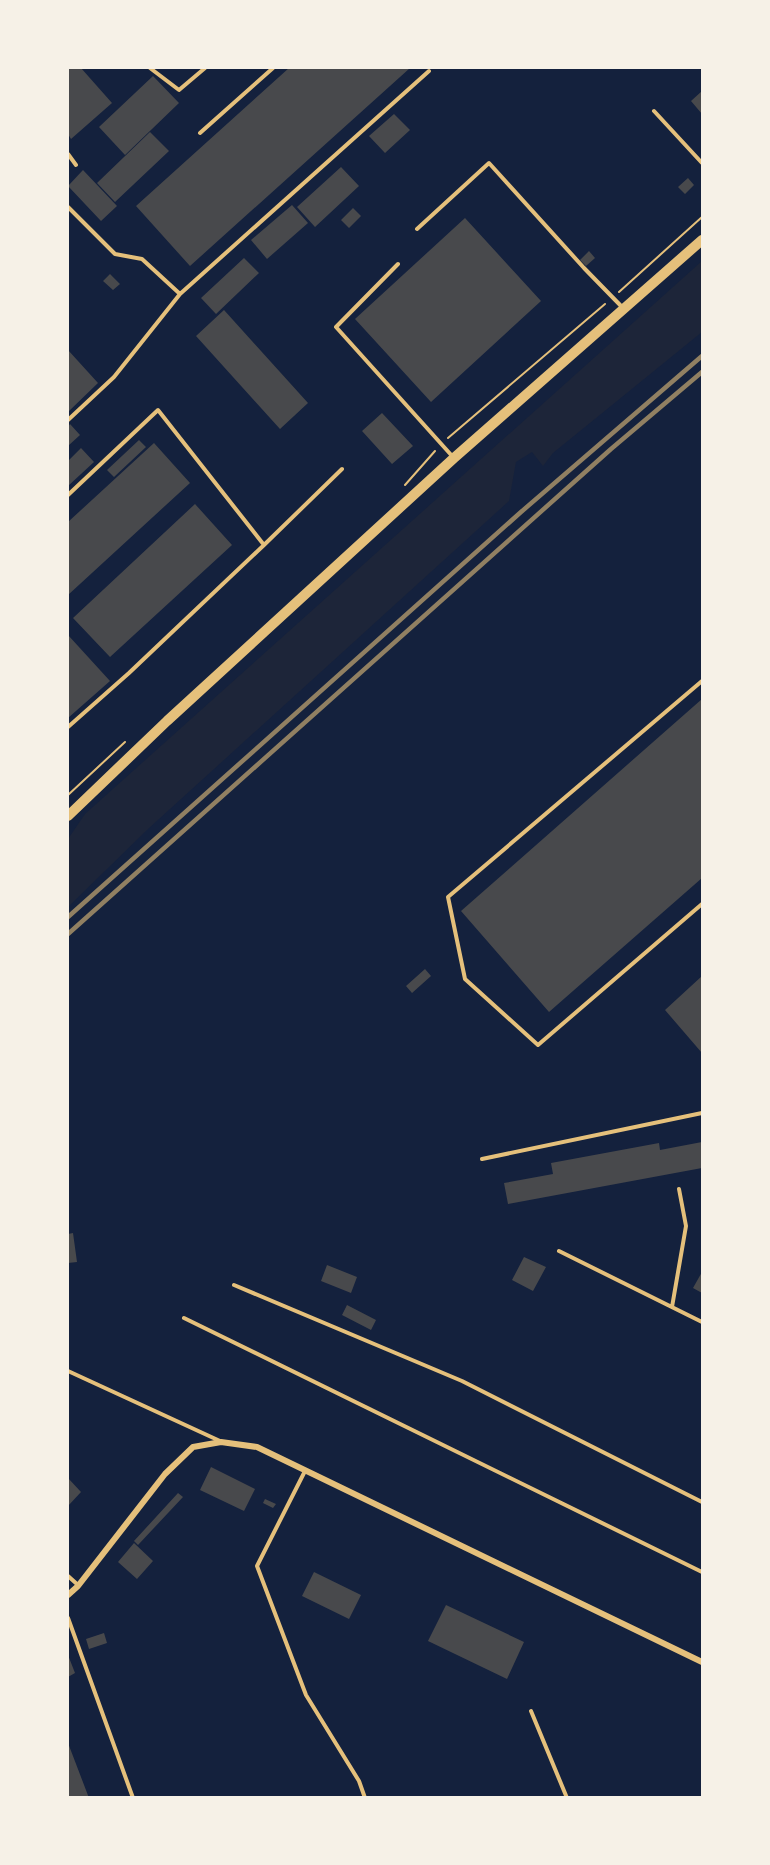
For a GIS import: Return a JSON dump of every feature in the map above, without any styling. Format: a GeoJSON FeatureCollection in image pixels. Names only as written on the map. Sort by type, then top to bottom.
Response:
{"type":"FeatureCollection","features":[{"type":"Feature","properties":{"kind":"street"},"geometry":{"type":"LineString","coordinates":[[68,816],[166,721],[454,458],[702,240]]}},
{"type":"Feature","properties":{"kind":"street"},"geometry":{"type":"LineString","coordinates":[[68,1595],[78,1586],[165,1474],[193,1447],[220,1442],[257,1447],[702,1662]]}},
{"type":"Feature","properties":{"kind":"lane"},"geometry":{"type":"LineString","coordinates":[[150,68],[179,90],[205,68]]}},
{"type":"Feature","properties":{"kind":"lane"},"geometry":{"type":"LineString","coordinates":[[200,133],[273,68]]}},
{"type":"Feature","properties":{"kind":"lane"},"geometry":{"type":"LineString","coordinates":[[68,420],[114,377],[180,294],[429,71]]}},
{"type":"Feature","properties":{"kind":"lane"},"geometry":{"type":"LineString","coordinates":[[654,111],[702,163]]}},
{"type":"Feature","properties":{"kind":"lane"},"geometry":{"type":"LineString","coordinates":[[68,154],[76,165]]}},
{"type":"Feature","properties":{"kind":"lane"},"geometry":{"type":"LineString","coordinates":[[417,229],[489,163],[624,309]]}},
{"type":"Feature","properties":{"kind":"lane"},"geometry":{"type":"LineString","coordinates":[[68,207],[115,254],[142,259],[180,294]]}},
{"type":"Feature","properties":{"kind":"lane"},"geometry":{"type":"LineString","coordinates":[[398,264],[336,327],[454,458]]}},
{"type":"Feature","properties":{"kind":"lane"},"geometry":{"type":"LineString","coordinates":[[68,495],[158,410],[264,545]]}},
{"type":"Feature","properties":{"kind":"lane"},"geometry":{"type":"LineString","coordinates":[[68,727],[129,673],[342,469]]}},
{"type":"Feature","properties":{"kind":"lane"},"geometry":{"type":"LineString","coordinates":[[702,681],[448,897],[465,979],[538,1045],[702,904]]}},
{"type":"Feature","properties":{"kind":"lane"},"geometry":{"type":"LineString","coordinates":[[482,1159],[702,1113]]}},
{"type":"Feature","properties":{"kind":"lane"},"geometry":{"type":"LineString","coordinates":[[672,1307],[686,1226],[679,1189]]}},
{"type":"Feature","properties":{"kind":"lane"},"geometry":{"type":"LineString","coordinates":[[559,1251],[702,1322]]}},
{"type":"Feature","properties":{"kind":"lane"},"geometry":{"type":"LineString","coordinates":[[234,1285],[462,1381],[702,1502]]}},
{"type":"Feature","properties":{"kind":"lane"},"geometry":{"type":"LineString","coordinates":[[184,1318],[702,1572]]}},
{"type":"Feature","properties":{"kind":"lane"},"geometry":{"type":"LineString","coordinates":[[69,1373],[220,1442]]}},
{"type":"Feature","properties":{"kind":"lane"},"geometry":{"type":"LineString","coordinates":[[305,1471],[256,1566],[306,1695],[359,1780],[365,1797]]}},
{"type":"Feature","properties":{"kind":"lane"},"geometry":{"type":"LineString","coordinates":[[68,1576],[78,1586]]}},
{"type":"Feature","properties":{"kind":"lane"},"geometry":{"type":"LineString","coordinates":[[68,1618],[133,1797]]}},
{"type":"Feature","properties":{"kind":"lane"},"geometry":{"type":"LineString","coordinates":[[531,1711],[567,1797]]}},
{"type":"Feature","properties":{"kind":"shaded area"},"geometry":{"type":"Polygon","coordinates":[[[702,261],[702,332],[553,453],[543,466],[532,452],[516,462],[509,501],[148,829],[68,907],[68,839],[85,814],[702,261]]]}},
{"type":"Feature","properties":{"kind":"building"},"geometry":{"type":"Polygon","coordinates":[[[68,68],[81,68],[112,103],[71,139],[68,134],[68,68]]]}},
{"type":"Feature","properties":{"kind":"building"},"geometry":{"type":"Polygon","coordinates":[[[289,68],[410,68],[190,266],[136,206],[289,68]]]}},
{"type":"Feature","properties":{"kind":"building"},"geometry":{"type":"Polygon","coordinates":[[[153,76],[179,103],[125,155],[99,127],[153,76]]]}},
{"type":"Feature","properties":{"kind":"building"},"geometry":{"type":"Polygon","coordinates":[[[702,91],[702,114],[691,101],[702,91]]]}},
{"type":"Feature","properties":{"kind":"building"},"geometry":{"type":"Polygon","coordinates":[[[394,114],[410,130],[385,153],[369,136],[394,114]]]}},
{"type":"Feature","properties":{"kind":"building"},"geometry":{"type":"Polygon","coordinates":[[[150,132],[169,151],[115,202],[97,183],[150,132]]]}},
{"type":"Feature","properties":{"kind":"building"},"geometry":{"type":"Polygon","coordinates":[[[341,167],[359,186],[315,227],[297,207],[341,167]]]}},
{"type":"Feature","properties":{"kind":"building"},"geometry":{"type":"Polygon","coordinates":[[[83,170],[117,206],[101,221],[68,186],[83,170]]]}},
{"type":"Feature","properties":{"kind":"building"},"geometry":{"type":"Polygon","coordinates":[[[688,178],[694,185],[685,194],[678,187],[688,178]]]}},
{"type":"Feature","properties":{"kind":"building"},"geometry":{"type":"Polygon","coordinates":[[[292,205],[308,223],[267,259],[251,240],[292,205]]]}},
{"type":"Feature","properties":{"kind":"building"},"geometry":{"type":"Polygon","coordinates":[[[353,208],[361,216],[349,228],[341,220],[353,208]]]}},
{"type":"Feature","properties":{"kind":"building"},"geometry":{"type":"Polygon","coordinates":[[[465,218],[541,301],[431,402],[355,319],[465,218]]]}},
{"type":"Feature","properties":{"kind":"building"},"geometry":{"type":"Polygon","coordinates":[[[589,251],[595,258],[586,266],[580,260],[589,251]]]}},
{"type":"Feature","properties":{"kind":"building"},"geometry":{"type":"Polygon","coordinates":[[[244,258],[259,273],[216,314],[201,298],[244,258]]]}},
{"type":"Feature","properties":{"kind":"building"},"geometry":{"type":"Polygon","coordinates":[[[110,274],[120,284],[113,290],[103,281],[110,274]]]}},
{"type":"Feature","properties":{"kind":"building"},"geometry":{"type":"Polygon","coordinates":[[[224,310],[308,403],[280,429],[196,336],[224,310]]]}},
{"type":"Feature","properties":{"kind":"building"},"geometry":{"type":"Polygon","coordinates":[[[68,350],[98,383],[68,412],[68,350]]]}},
{"type":"Feature","properties":{"kind":"building"},"geometry":{"type":"Polygon","coordinates":[[[382,413],[413,446],[392,464],[362,431],[382,413]]]}},
{"type":"Feature","properties":{"kind":"building"},"geometry":{"type":"Polygon","coordinates":[[[70,424],[80,435],[68,446],[68,427],[70,424]]]}},
{"type":"Feature","properties":{"kind":"building"},"geometry":{"type":"Polygon","coordinates":[[[139,440],[146,447],[114,477],[107,470],[139,440]]]}},
{"type":"Feature","properties":{"kind":"building"},"geometry":{"type":"Polygon","coordinates":[[[154,443],[190,483],[68,595],[68,522],[154,443]]]}},
{"type":"Feature","properties":{"kind":"building"},"geometry":{"type":"Polygon","coordinates":[[[81,448],[94,462],[68,486],[68,461],[81,448]]]}},
{"type":"Feature","properties":{"kind":"building"},"geometry":{"type":"Polygon","coordinates":[[[195,504],[232,545],[110,657],[73,618],[195,504]]]}},
{"type":"Feature","properties":{"kind":"building"},"geometry":{"type":"Polygon","coordinates":[[[68,635],[110,681],[68,718],[68,635]]]}},
{"type":"Feature","properties":{"kind":"building"},"geometry":{"type":"Polygon","coordinates":[[[702,699],[702,878],[549,1012],[461,911],[702,699]]]}},
{"type":"Feature","properties":{"kind":"building"},"geometry":{"type":"Polygon","coordinates":[[[425,969],[431,976],[412,993],[406,986],[425,969]]]}},
{"type":"Feature","properties":{"kind":"building"},"geometry":{"type":"Polygon","coordinates":[[[702,976],[702,1053],[665,1010],[702,976]]]}},
{"type":"Feature","properties":{"kind":"building"},"geometry":{"type":"Polygon","coordinates":[[[702,1142],[702,1168],[508,1204],[504,1183],[553,1174],[551,1163],[659,1143],[660,1150],[702,1142]]]}},
{"type":"Feature","properties":{"kind":"building"},"geometry":{"type":"Polygon","coordinates":[[[73,1233],[77,1262],[68,1263],[68,1234],[73,1233]]]}},
{"type":"Feature","properties":{"kind":"building"},"geometry":{"type":"Polygon","coordinates":[[[524,1257],[546,1267],[533,1291],[512,1280],[524,1257]]]}},
{"type":"Feature","properties":{"kind":"building"},"geometry":{"type":"Polygon","coordinates":[[[327,1265],[357,1277],[351,1293],[321,1281],[327,1265]]]}},
{"type":"Feature","properties":{"kind":"building"},"geometry":{"type":"Polygon","coordinates":[[[702,1272],[702,1293],[693,1288],[702,1272]]]}},
{"type":"Feature","properties":{"kind":"building"},"geometry":{"type":"Polygon","coordinates":[[[347,1305],[376,1320],[371,1330],[342,1315],[347,1305]]]}},
{"type":"Feature","properties":{"kind":"building"},"geometry":{"type":"Polygon","coordinates":[[[211,1467],[255,1489],[244,1511],[200,1490],[211,1467]]]}},
{"type":"Feature","properties":{"kind":"building"},"geometry":{"type":"Polygon","coordinates":[[[68,1478],[81,1492],[68,1506],[68,1478]]]}},
{"type":"Feature","properties":{"kind":"building"},"geometry":{"type":"Polygon","coordinates":[[[178,1493],[183,1497],[138,1545],[134,1541],[178,1493]]]}},
{"type":"Feature","properties":{"kind":"building"},"geometry":{"type":"Polygon","coordinates":[[[265,1499],[276,1504],[273,1508],[263,1503],[265,1499]]]}},
{"type":"Feature","properties":{"kind":"building"},"geometry":{"type":"Polygon","coordinates":[[[134,1543],[153,1561],[137,1579],[118,1562],[134,1543]]]}},
{"type":"Feature","properties":{"kind":"building"},"geometry":{"type":"Polygon","coordinates":[[[314,1572],[361,1595],[349,1619],[302,1596],[314,1572]]]}},
{"type":"Feature","properties":{"kind":"building"},"geometry":{"type":"Polygon","coordinates":[[[446,1605],[524,1642],[507,1679],[428,1641],[446,1605]]]}},
{"type":"Feature","properties":{"kind":"building"},"geometry":{"type":"Polygon","coordinates":[[[104,1633],[107,1643],[89,1649],[86,1639],[104,1633]]]}},
{"type":"Feature","properties":{"kind":"building"},"geometry":{"type":"Polygon","coordinates":[[[68,1655],[75,1673],[68,1677],[68,1655]]]}},
{"type":"Feature","properties":{"kind":"building"},"geometry":{"type":"Polygon","coordinates":[[[68,1743],[89,1798],[68,1798],[68,1743]]]}},
{"type":"Feature","properties":{"kind":"railway"},"geometry":{"type":"LineString","coordinates":[[68,917],[521,512],[702,356]]}},
{"type":"Feature","properties":{"kind":"railway"},"geometry":{"type":"LineString","coordinates":[[68,934],[611,449],[702,372]]}}]}
